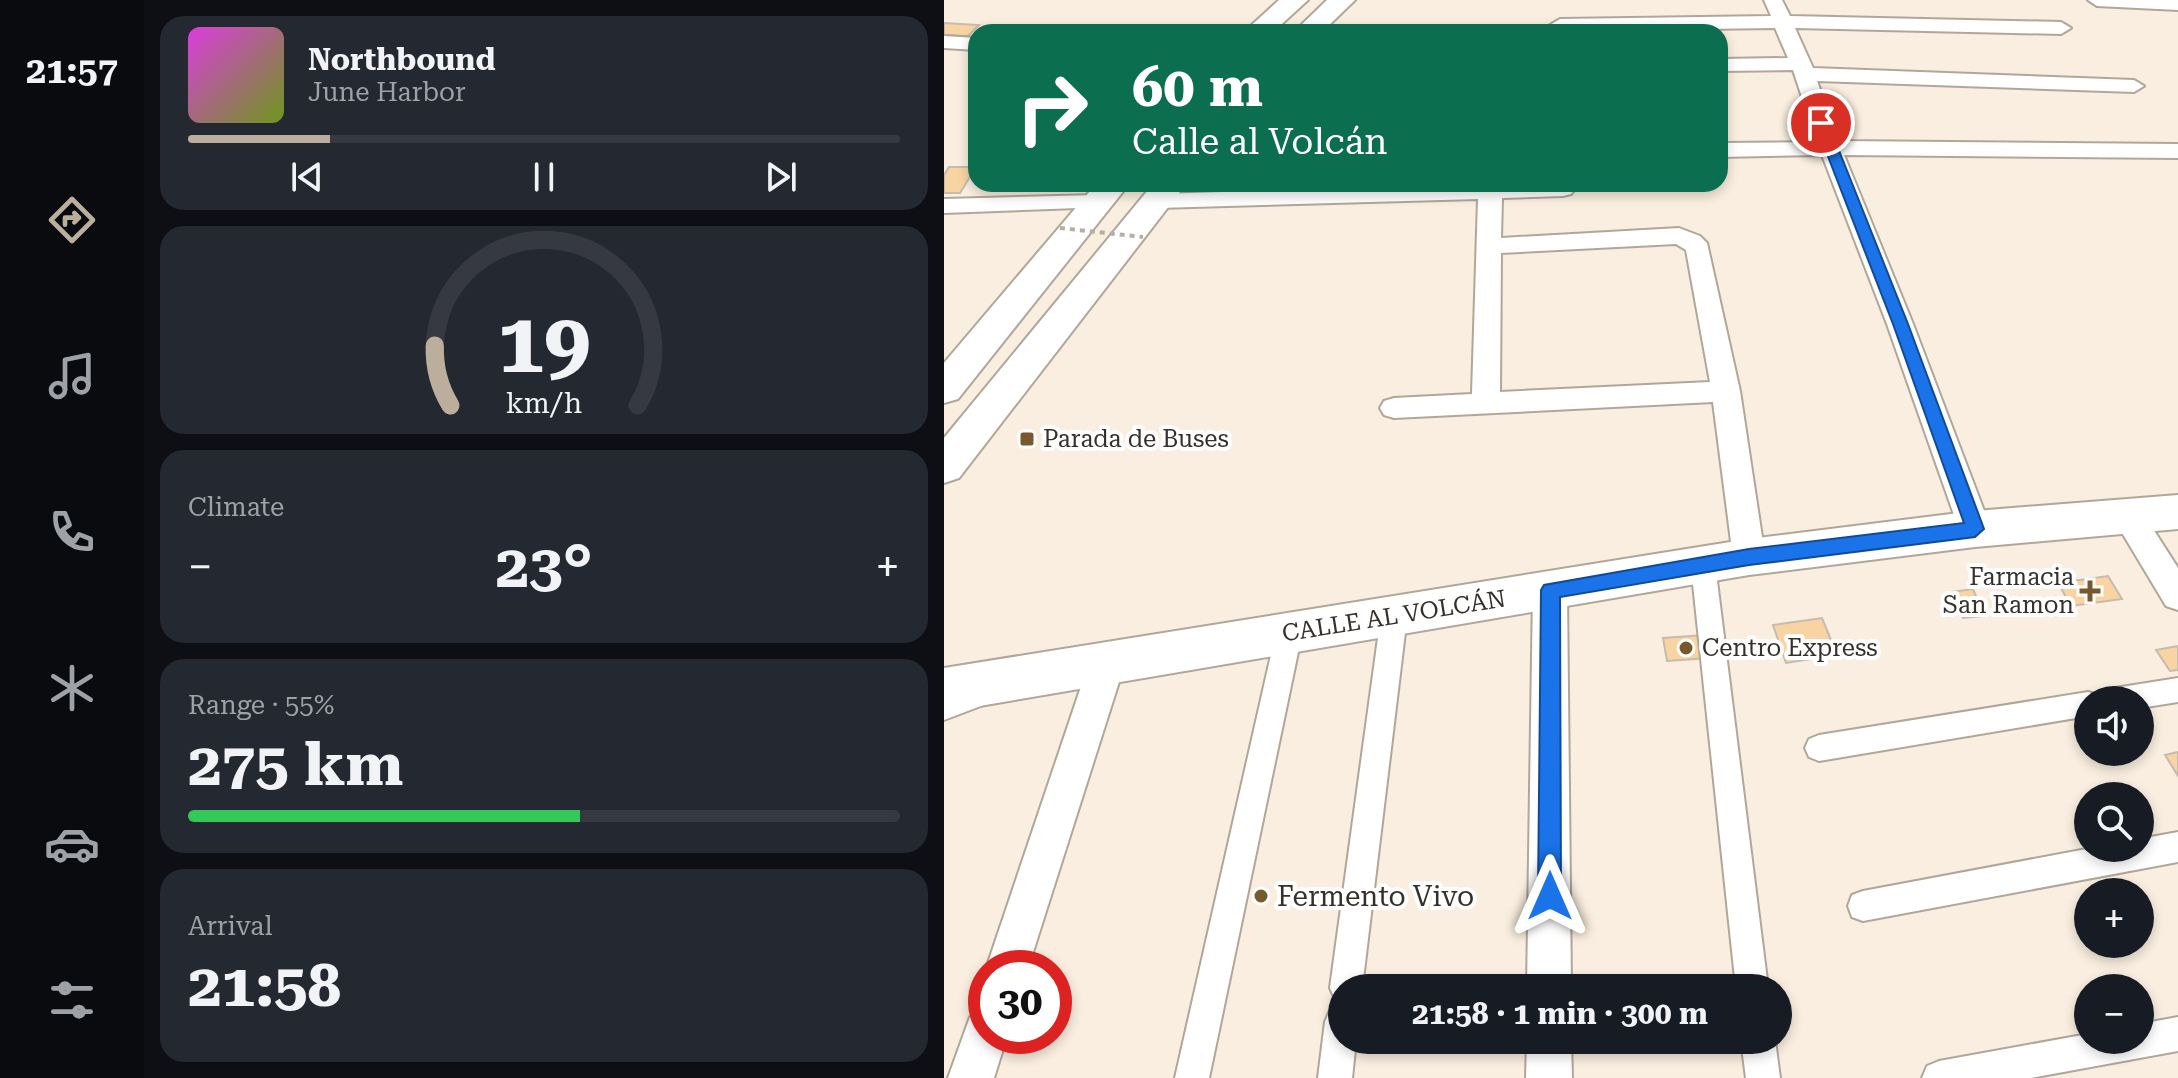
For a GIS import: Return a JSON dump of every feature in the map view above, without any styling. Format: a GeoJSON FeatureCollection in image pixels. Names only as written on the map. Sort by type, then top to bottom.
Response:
{"type":"FeatureCollection","features":[{"type":"Feature","properties":{"kind":"main road"},"geometry":{"type":"LineString","coordinates":[[1266,24],[1295,0]]}},
{"type":"Feature","properties":{"kind":"main road"},"geometry":{"type":"LineString","coordinates":[[1316,24],[1342,0]]}},
{"type":"Feature","properties":{"kind":"main road"},"geometry":{"type":"LineString","coordinates":[[944,389],[1105,193]]}},
{"type":"Feature","properties":{"kind":"main road"},"geometry":{"type":"LineString","coordinates":[[944,467],[1136,237],[1164,193]]}},
{"type":"Feature","properties":{"kind":"main road","name":"CALLE AL VOLCÁN"},"geometry":{"type":"LineString","coordinates":[[952,687],[1749,557],[1975,529],[2178,512]]}},
{"type":"Feature","properties":{"kind":"street"},"geometry":{"type":"LineString","coordinates":[[1555,0],[1558,24]]}},
{"type":"Feature","properties":{"kind":"street"},"geometry":{"type":"LineString","coordinates":[[2097,0],[2178,4]]}},
{"type":"Feature","properties":{"kind":"street"},"geometry":{"type":"LineString","coordinates":[[1620,24],[1778,11],[2061,28]]}},
{"type":"Feature","properties":{"kind":"street"},"geometry":{"type":"LineString","coordinates":[[1778,11],[1900,324],[1975,529]]}},
{"type":"Feature","properties":{"kind":"street"},"geometry":{"type":"LineString","coordinates":[[944,42],[968,44]]}},
{"type":"Feature","properties":{"kind":"street"},"geometry":{"type":"LineString","coordinates":[[1728,65],[2134,86]]}},
{"type":"Feature","properties":{"kind":"street"},"geometry":{"type":"LineString","coordinates":[[1728,150],[2178,151]]}},
{"type":"Feature","properties":{"kind":"street"},"geometry":{"type":"LineString","coordinates":[[1164,193],[1327,192]]}},
{"type":"Feature","properties":{"kind":"street"},"geometry":{"type":"LineString","coordinates":[[1489,401],[1486,393],[1490,192]]}},
{"type":"Feature","properties":{"kind":"street"},"geometry":{"type":"LineString","coordinates":[[944,206],[1105,193]]}},
{"type":"Feature","properties":{"kind":"street"},"geometry":{"type":"LineString","coordinates":[[1489,246],[1679,236],[1698,248],[1726,391],[1749,557]]}},
{"type":"Feature","properties":{"kind":"street"},"geometry":{"type":"LineString","coordinates":[[1394,408],[1726,391]]}},
{"type":"Feature","properties":{"kind":"street"},"geometry":{"type":"LineString","coordinates":[[2128,516],[2178,596]]}},
{"type":"Feature","properties":{"kind":"street"},"geometry":{"type":"LineString","coordinates":[[1703,565],[1750,974]]}},
{"type":"Feature","properties":{"kind":"street"},"geometry":{"type":"LineString","coordinates":[[1549,974],[1550,590]]}},
{"type":"Feature","properties":{"kind":"street"},"geometry":{"type":"LineString","coordinates":[[1348,974],[1394,616]]}},
{"type":"Feature","properties":{"kind":"street"},"geometry":{"type":"LineString","coordinates":[[1192,1078],[1289,633]]}},
{"type":"Feature","properties":{"kind":"street"},"geometry":{"type":"LineString","coordinates":[[1013,950],[1107,663]]}},
{"type":"Feature","properties":{"kind":"street"},"geometry":{"type":"LineString","coordinates":[[2154,694],[2178,690]]}},
{"type":"Feature","properties":{"kind":"street"},"geometry":{"type":"LineString","coordinates":[[1819,748],[2074,706]]}},
{"type":"Feature","properties":{"kind":"street"},"geometry":{"type":"LineString","coordinates":[[1863,906],[2178,847]]}},
{"type":"Feature","properties":{"kind":"street"},"geometry":{"type":"LineString","coordinates":[[1939,1078],[2178,1034]]}},
{"type":"Feature","properties":{"kind":"street"},"geometry":{"type":"LineString","coordinates":[[971,1078],[979,1054]]}},
{"type":"Feature","properties":{"kind":"street"},"geometry":{"type":"LineString","coordinates":[[1335,1078],[1338,1054]]}},
{"type":"Feature","properties":{"kind":"street"},"geometry":{"type":"LineString","coordinates":[[1549,1054],[1549,1078]]}},
{"type":"Feature","properties":{"kind":"street"},"geometry":{"type":"LineString","coordinates":[[1760,1054],[1763,1078]]}},
{"type":"Feature","properties":{"kind":"path"},"geometry":{"type":"LineString","coordinates":[[1060,228],[1136,237]]}},
{"type":"Feature","properties":{"kind":"building"},"geometry":{"type":"Polygon","coordinates":[[[944,23],[968,24],[968,36],[944,35],[944,23]]]}},
{"type":"Feature","properties":{"kind":"building"},"geometry":{"type":"Polygon","coordinates":[[[949,167],[968,167],[968,180],[960,193],[944,193],[944,175],[949,167]]]}},
{"type":"Feature","properties":{"kind":"building","name":"Farmacia San Ramon"},"geometry":{"type":"Polygon","coordinates":[[[2108,576],[2122,599],[2071,606],[2058,583],[2108,576]]]}},
{"type":"Feature","properties":{"kind":"building"},"geometry":{"type":"Polygon","coordinates":[[[1973,589],[1984,616],[1963,618],[1951,592],[1973,589]]]}},
{"type":"Feature","properties":{"kind":"building"},"geometry":{"type":"Polygon","coordinates":[[[1822,618],[1837,655],[1786,663],[1773,625],[1822,618]]]}},
{"type":"Feature","properties":{"kind":"building","name":"Centro Express"},"geometry":{"type":"Polygon","coordinates":[[[1705,635],[1709,658],[1667,661],[1663,638],[1705,635]]]}},
{"type":"Feature","properties":{"kind":"building"},"geometry":{"type":"Polygon","coordinates":[[[2178,646],[2178,670],[2170,671],[2156,650],[2178,646]]]}},
{"type":"Feature","properties":{"kind":"building"},"geometry":{"type":"Polygon","coordinates":[[[2178,752],[2178,776],[2165,755],[2178,752]]]}},
{"type":"Feature","properties":{"kind":"place","name":"Parada de Buses"},"geometry":{"type":"Point","coordinates":[1027,439]}},
{"type":"Feature","properties":{"kind":"place","name":"Farmacia San Ramon"},"geometry":{"type":"Point","coordinates":[2090,591]}},
{"type":"Feature","properties":{"kind":"place","name":"Centro Express"},"geometry":{"type":"Point","coordinates":[1686,648]}},
{"type":"Feature","properties":{"kind":"place","name":"Fermento Vivo"},"geometry":{"type":"Point","coordinates":[1261,896]}},
{"type":"Feature","properties":{"kind":"route"},"geometry":{"type":"LineString","coordinates":[[1550,896],[1550,590],[1749,557],[1975,529],[1900,324],[1821,123]]}}]}
